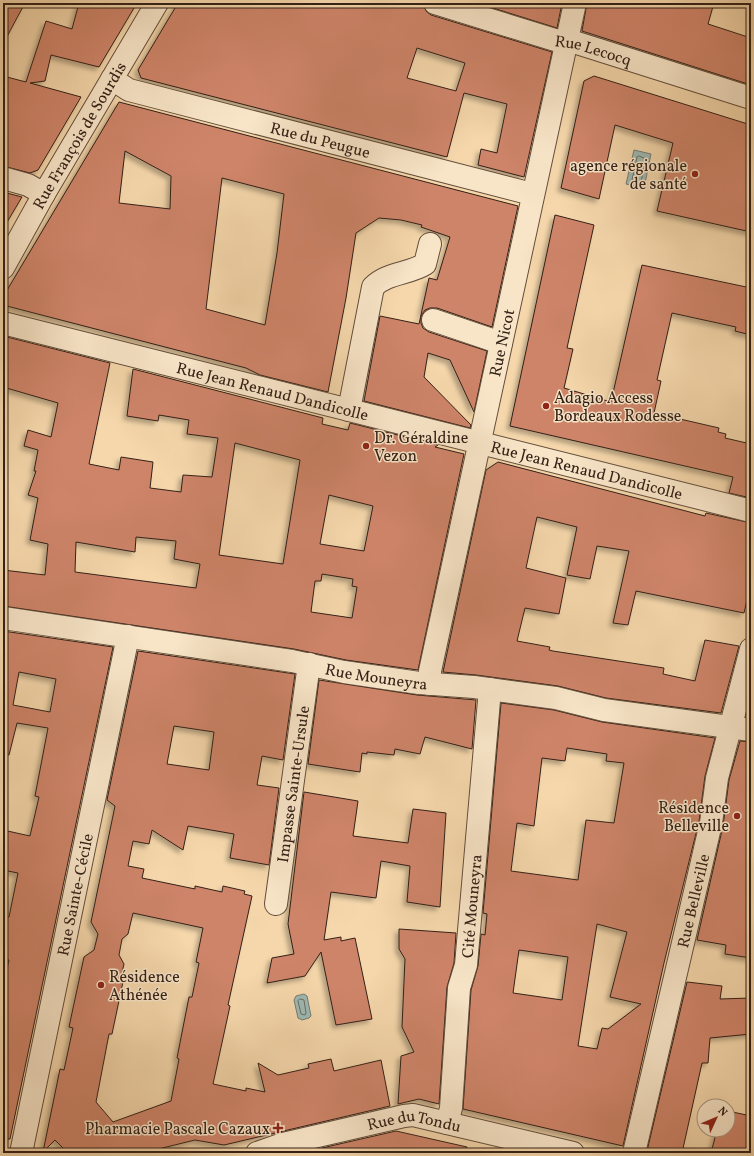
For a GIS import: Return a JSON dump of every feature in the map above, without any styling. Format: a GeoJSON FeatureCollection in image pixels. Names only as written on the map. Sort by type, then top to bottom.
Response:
{"type":"FeatureCollection","features":[{"type":"Feature","properties":{"kind":"street","name":"Rue François de Sourdis"},"geometry":{"type":"LineString","coordinates":[[3,268],[44,194],[157,3]]}},
{"type":"Feature","properties":{"kind":"street","name":"Rue Lecocq"},"geometry":{"type":"LineString","coordinates":[[435,3],[566,42],[577,43],[751,98]]}},
{"type":"Feature","properties":{"kind":"street","name":"Rue Nicot"},"geometry":{"type":"LineString","coordinates":[[430,684],[430,671],[480,443],[532,194],[575,3]]}},
{"type":"Feature","properties":{"kind":"street","name":"Rue du Peugue"},"geometry":{"type":"LineString","coordinates":[[112,79],[129,90],[532,194]]}},
{"type":"Feature","properties":{"kind":"street"},"geometry":{"type":"LineString","coordinates":[[3,178],[28,185],[44,194]]}},
{"type":"Feature","properties":{"kind":"street"},"geometry":{"type":"LineString","coordinates":[[349,410],[373,287],[378,281],[419,268],[425,264],[430,244]]}},
{"type":"Feature","properties":{"kind":"street"},"geometry":{"type":"LineString","coordinates":[[432,320],[501,342]]}},
{"type":"Feature","properties":{"kind":"street","name":"Rue Jean Renaud Dandicolle"},"geometry":{"type":"LineString","coordinates":[[3,323],[751,511]]}},
{"type":"Feature","properties":{"kind":"street","name":"Rue Mouneyra"},"geometry":{"type":"LineString","coordinates":[[3,618],[309,664],[344,672],[430,684],[490,689],[556,698],[604,710],[751,730]]}},
{"type":"Feature","properties":{"kind":"street","name":"Rue Sainte-Cécile"},"geometry":{"type":"LineString","coordinates":[[21,1153],[128,636]]}},
{"type":"Feature","properties":{"kind":"street","name":"Rue Belleville"},"geometry":{"type":"LineString","coordinates":[[634,1153],[711,823],[717,778],[751,648]]}},
{"type":"Feature","properties":{"kind":"street","name":"Impasse Sainte-Ursule"},"geometry":{"type":"LineString","coordinates":[[276,904],[309,664]]}},
{"type":"Feature","properties":{"kind":"street","name":"Cité Mouneyra"},"geometry":{"type":"LineString","coordinates":[[447,1123],[451,1108],[459,988],[466,965],[490,689]]}},
{"type":"Feature","properties":{"kind":"street","name":"Rue du Tondu"},"geometry":{"type":"LineString","coordinates":[[266,1152],[283,1144],[404,1116],[423,1117],[573,1153]]}},
{"type":"Feature","properties":{"kind":"water"},"geometry":{"type":"Polygon","coordinates":[[[634,150],[651,154],[644,188],[626,184],[634,150]]]}},
{"type":"Feature","properties":{"kind":"water"},"geometry":{"type":"Polygon","coordinates":[[[304,994],[307,996],[311,1016],[302,1020],[298,1018],[294,1000],[296,996],[304,994]]]}},
{"type":"Feature","properties":{"kind":"building"},"geometry":{"type":"Polygon","coordinates":[[[3,3],[25,3],[3,44],[3,3]]]}},
{"type":"Feature","properties":{"kind":"building"},"geometry":{"type":"Polygon","coordinates":[[[79,3],[137,3],[99,67],[51,55],[45,81],[30,83],[81,97],[38,170],[30,173],[3,166],[3,76],[26,82],[46,21],[72,29],[79,3]]]}},
{"type":"Feature","properties":{"kind":"building"},"geometry":{"type":"Polygon","coordinates":[[[178,3],[423,3],[426,11],[431,15],[552,52],[524,177],[478,165],[481,149],[497,153],[507,104],[464,93],[447,157],[141,78],[138,70],[178,3]],[[417,48],[407,78],[456,91],[465,63],[417,48]]]}},
{"type":"Feature","properties":{"kind":"building"},"geometry":{"type":"Polygon","coordinates":[[[477,3],[562,3],[557,28],[477,3]]]}},
{"type":"Feature","properties":{"kind":"building"},"geometry":{"type":"Polygon","coordinates":[[[587,3],[714,3],[708,24],[751,38],[751,85],[582,31],[587,3]]]}},
{"type":"Feature","properties":{"kind":"building"},"geometry":{"type":"Polygon","coordinates":[[[594,76],[751,125],[751,232],[657,211],[673,143],[615,125],[599,199],[561,188],[584,81],[594,76]]]}},
{"type":"Feature","properties":{"kind":"building"},"geometry":{"type":"Polygon","coordinates":[[[119,102],[518,206],[492,327],[437,308],[425,310],[421,316],[423,328],[429,332],[487,351],[474,412],[450,360],[428,353],[424,377],[471,425],[470,428],[364,401],[380,316],[419,324],[429,278],[437,280],[450,237],[421,227],[422,225],[401,220],[379,218],[356,233],[346,298],[328,392],[260,375],[246,368],[3,305],[3,297],[119,102]],[[125,151],[119,203],[170,209],[171,176],[125,151]],[[222,178],[206,309],[265,325],[277,253],[284,194],[222,178]]]}},
{"type":"Feature","properties":{"kind":"building"},"geometry":{"type":"Polygon","coordinates":[[[3,192],[22,197],[3,229],[3,192]]]}},
{"type":"Feature","properties":{"kind":"building"},"geometry":{"type":"Polygon","coordinates":[[[555,215],[594,225],[567,348],[573,349],[564,388],[611,402],[642,265],[751,288],[751,335],[735,331],[736,327],[672,313],[657,380],[661,381],[654,413],[719,428],[718,432],[726,434],[725,438],[751,444],[751,498],[729,493],[733,477],[510,426],[555,215]]]}},
{"type":"Feature","properties":{"kind":"building"},"geometry":{"type":"Polygon","coordinates":[[[3,336],[110,363],[89,464],[119,470],[121,457],[153,462],[150,488],[181,492],[183,475],[212,477],[218,438],[187,434],[189,420],[159,415],[158,421],[127,416],[133,369],[323,418],[322,424],[348,430],[350,423],[438,445],[435,447],[464,454],[418,670],[346,660],[294,649],[3,606],[3,570],[45,575],[48,544],[30,540],[38,498],[28,495],[36,471],[34,471],[38,450],[24,446],[28,430],[51,437],[58,403],[3,387],[3,336]],[[235,443],[219,555],[283,564],[300,460],[235,443]],[[329,495],[320,544],[364,551],[373,506],[329,495]],[[136,537],[135,552],[76,542],[75,572],[196,588],[200,564],[174,559],[176,541],[136,537]],[[322,574],[321,581],[315,581],[311,612],[352,618],[357,587],[352,586],[353,579],[322,574]]]}},
{"type":"Feature","properties":{"kind":"building"},"geometry":{"type":"Polygon","coordinates":[[[498,462],[705,516],[706,513],[751,523],[751,582],[744,613],[636,591],[628,625],[613,623],[629,551],[597,546],[590,579],[567,575],[577,527],[537,517],[526,568],[566,578],[559,614],[525,608],[517,641],[550,647],[549,650],[553,651],[664,668],[663,674],[695,681],[705,640],[739,646],[721,713],[606,698],[558,686],[443,672],[486,470],[498,462]]]}},
{"type":"Feature","properties":{"kind":"building"},"geometry":{"type":"Polygon","coordinates":[[[3,631],[113,647],[10,1139],[3,1139],[3,985],[9,960],[3,959],[3,916],[9,917],[18,873],[3,870],[3,830],[30,836],[39,797],[35,796],[48,728],[17,723],[9,755],[3,754],[3,631]],[[19,672],[13,705],[50,712],[56,679],[19,672]]]}},
{"type":"Feature","properties":{"kind":"building"},"geometry":{"type":"Polygon","coordinates":[[[138,651],[295,674],[283,760],[262,756],[257,785],[279,788],[269,865],[230,858],[234,834],[188,826],[183,850],[152,830],[149,844],[133,841],[128,866],[144,869],[142,878],[195,889],[195,886],[222,892],[223,886],[245,891],[244,894],[252,896],[228,1005],[230,1006],[213,1084],[246,1091],[246,1088],[265,1092],[258,1063],[278,1075],[309,1068],[308,1064],[331,1059],[334,1071],[381,1060],[390,1106],[224,1145],[195,1140],[142,1153],[68,1153],[55,1140],[43,1152],[60,1069],[64,1070],[73,1028],[69,1027],[84,957],[94,950],[98,934],[91,922],[115,806],[107,800],[138,651]],[[174,726],[167,764],[209,770],[214,732],[174,726]],[[133,913],[128,934],[122,939],[119,955],[124,964],[121,977],[124,977],[112,1034],[109,1034],[96,1102],[113,1122],[171,1101],[179,1059],[177,1058],[189,997],[192,997],[199,963],[196,962],[203,928],[133,913]]]}},
{"type":"Feature","properties":{"kind":"building"},"geometry":{"type":"Polygon","coordinates":[[[319,680],[417,695],[476,700],[472,749],[425,737],[420,754],[395,749],[394,755],[367,752],[367,754],[362,753],[360,772],[308,764],[319,680]]]}},
{"type":"Feature","properties":{"kind":"building"},"geometry":{"type":"Polygon","coordinates":[[[501,703],[554,710],[602,722],[715,738],[705,776],[699,821],[664,963],[623,1146],[463,1109],[471,990],[478,966],[481,934],[485,935],[487,914],[483,913],[501,703]],[[567,748],[565,761],[542,758],[534,826],[517,823],[511,871],[578,880],[586,820],[614,823],[624,763],[606,761],[607,754],[567,748]],[[597,924],[578,1046],[597,1049],[602,1028],[608,1029],[641,1004],[610,997],[627,932],[597,924]],[[519,950],[513,993],[562,1000],[568,957],[519,950]]]}},
{"type":"Feature","properties":{"kind":"building"},"geometry":{"type":"Polygon","coordinates":[[[740,741],[751,742],[751,958],[725,954],[726,945],[697,940],[723,826],[729,780],[740,741]]]}},
{"type":"Feature","properties":{"kind":"building"},"geometry":{"type":"Polygon","coordinates":[[[304,792],[358,801],[353,836],[408,843],[413,809],[446,813],[440,907],[407,902],[410,866],[381,861],[376,898],[331,892],[324,940],[341,937],[341,941],[355,938],[372,1019],[336,1025],[321,952],[305,976],[267,983],[272,958],[294,954],[288,924],[304,792]]]}},
{"type":"Feature","properties":{"kind":"building"},"geometry":{"type":"Polygon","coordinates":[[[399,929],[456,933],[454,963],[447,987],[439,1104],[419,1099],[398,1104],[401,1056],[414,1052],[402,1027],[405,959],[399,949],[399,929]]]}},
{"type":"Feature","properties":{"kind":"building"},"geometry":{"type":"Polygon","coordinates":[[[687,982],[722,986],[720,999],[751,998],[751,1034],[710,1038],[708,1063],[702,1063],[682,1153],[655,1153],[647,1151],[687,982]]]}},
{"type":"Feature","properties":{"kind":"building"},"geometry":{"type":"Polygon","coordinates":[[[736,1113],[751,1116],[748,1133],[751,1134],[751,1153],[711,1153],[715,1138],[736,1138],[736,1113]]]}},
{"type":"Feature","properties":{"kind":"building"},"geometry":{"type":"Polygon","coordinates":[[[396,1131],[467,1147],[467,1153],[323,1153],[322,1148],[396,1131]]]}},
{"type":"Feature","properties":{"kind":"place","name":"agence régionale de santé"},"geometry":{"type":"Point","coordinates":[695,174]}},
{"type":"Feature","properties":{"kind":"place","name":"Adagio Access Bordeaux Rodesse"},"geometry":{"type":"Point","coordinates":[546,406]}},
{"type":"Feature","properties":{"kind":"place","name":"Dr. Géraldine Vezon"},"geometry":{"type":"Point","coordinates":[366,446]}},
{"type":"Feature","properties":{"kind":"place","name":"Résidence Belleville"},"geometry":{"type":"Point","coordinates":[737,816]}},
{"type":"Feature","properties":{"kind":"place","name":"Résidence Athénée"},"geometry":{"type":"Point","coordinates":[101,985]}},
{"type":"Feature","properties":{"kind":"place","name":"Pharmacie Pascale Cazaux"},"geometry":{"type":"Point","coordinates":[278,1128]}}]}
